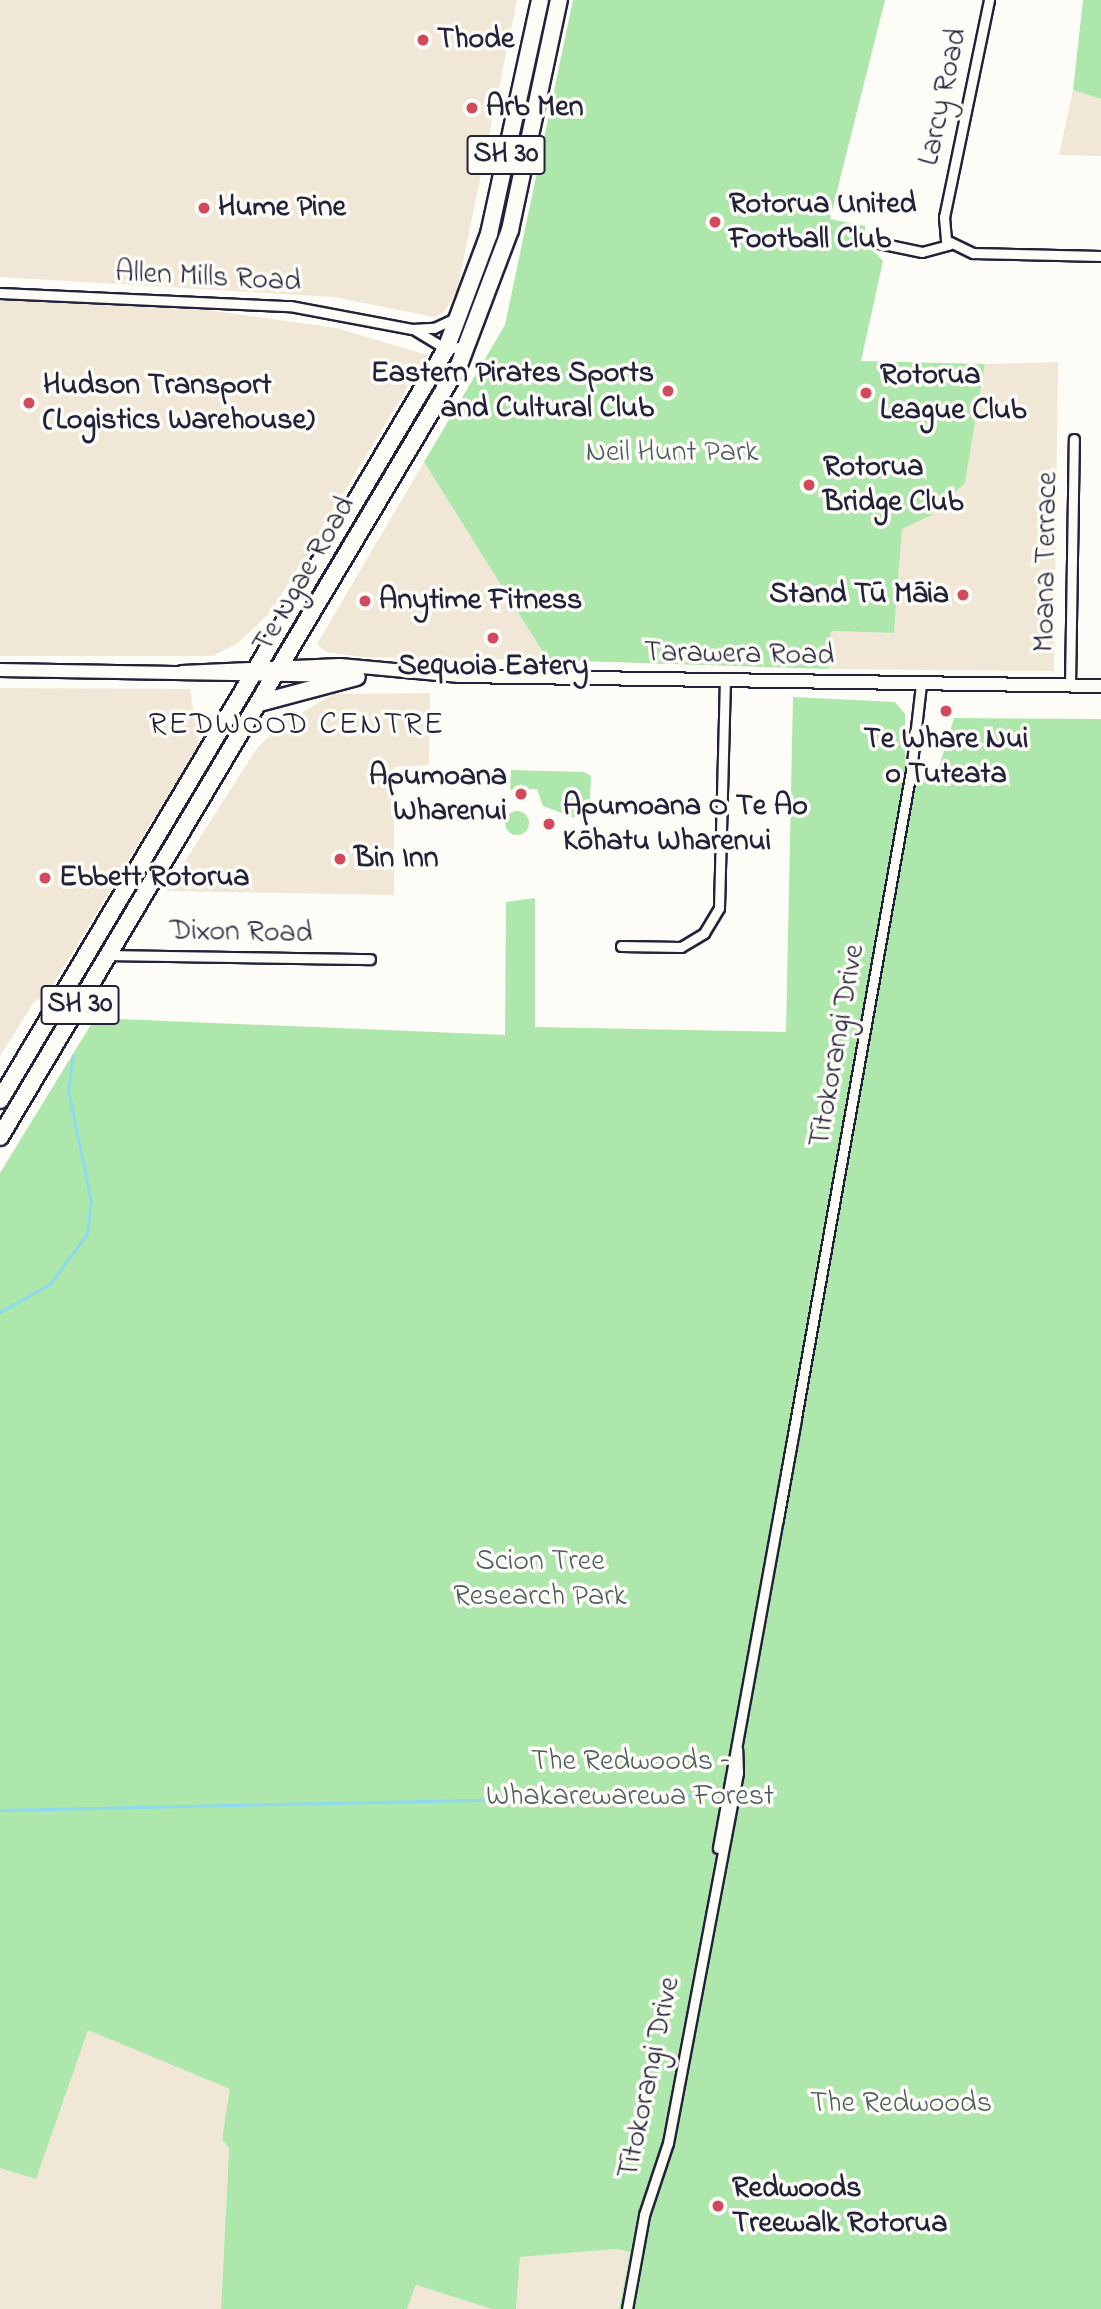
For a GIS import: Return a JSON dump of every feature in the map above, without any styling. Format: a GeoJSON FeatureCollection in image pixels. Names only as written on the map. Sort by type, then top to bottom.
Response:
{"type":"FeatureCollection","features":[{"type":"Feature","properties":{"kind":"highway","name":"Te Ngae Road"},"geometry":{"type":"LineString","coordinates":[[0,1100],[5,1084],[256,671],[465,308],[489,234],[540,0]]}},
{"type":"Feature","properties":{"kind":"highway","name":"Te Ngae Road"},"geometry":{"type":"LineString","coordinates":[[0,1137],[264,702],[468,345],[510,230],[559,0]]}},
{"type":"Feature","properties":{"kind":"highway"},"geometry":{"type":"LineString","coordinates":[[264,702],[357,677]]}},
{"type":"Feature","properties":{"kind":"main road","name":"Tarawera Road"},"geometry":{"type":"LineString","coordinates":[[282,671],[340,664],[377,672],[921,685],[1101,686]]}},
{"type":"Feature","properties":{"kind":"main road"},"geometry":{"type":"LineString","coordinates":[[0,670],[282,671]]}},
{"type":"Feature","properties":{"kind":"main road","name":"Tarawera Road"},"geometry":{"type":"LineString","coordinates":[[282,671],[357,677],[377,672]]}},
{"type":"Feature","properties":{"kind":"street","name":"Larcy Road"},"geometry":{"type":"LineString","coordinates":[[949,245],[944,217],[989,0]]}},
{"type":"Feature","properties":{"kind":"street"},"geometry":{"type":"LineString","coordinates":[[874,242],[922,252],[949,245],[973,253],[1101,256]]}},
{"type":"Feature","properties":{"kind":"street","name":"Allen Mills Road"},"geometry":{"type":"LineString","coordinates":[[0,293],[290,306],[412,328],[440,327],[465,308]]}},
{"type":"Feature","properties":{"kind":"street","name":"Allen Mills Road"},"geometry":{"type":"LineString","coordinates":[[412,328],[441,352]]}},
{"type":"Feature","properties":{"kind":"street"},"geometry":{"type":"LineString","coordinates":[[441,352],[468,345]]}},
{"type":"Feature","properties":{"kind":"street","name":"Moana Terrace"},"geometry":{"type":"LineString","coordinates":[[1070,686],[1074,439]]}},
{"type":"Feature","properties":{"kind":"street"},"geometry":{"type":"LineString","coordinates":[[621,946],[681,947],[704,933],[719,908],[725,681]]}},
{"type":"Feature","properties":{"kind":"street","name":"Tītokorangi Drive"},"geometry":{"type":"LineString","coordinates":[[627,2309],[644,2215],[668,2143],[778,1519],[791,1471],[796,1414],[909,785],[921,685]]}},
{"type":"Feature","properties":{"kind":"street","name":"Dixon Road"},"geometry":{"type":"LineString","coordinates":[[110,956],[370,959]]}},
{"type":"Feature","properties":{"kind":"shaded area"},"geometry":{"type":"Polygon","coordinates":[[[0,0],[517,0],[457,291],[444,312],[434,317],[334,297],[0,277],[0,0]]]}},
{"type":"Feature","properties":{"kind":"shaded area"},"geometry":{"type":"Polygon","coordinates":[[[1073,90],[1101,99],[1101,156],[1059,155],[1073,90]]]}},
{"type":"Feature","properties":{"kind":"shaded area"},"geometry":{"type":"Polygon","coordinates":[[[0,300],[207,310],[336,328],[427,355],[271,612],[239,642],[213,656],[0,656],[0,300]]]}},
{"type":"Feature","properties":{"kind":"shaded area"},"geometry":{"type":"Polygon","coordinates":[[[1058,362],[1054,671],[828,669],[831,631],[894,633],[902,528],[931,514],[965,483],[985,364],[1058,362]]]}},
{"type":"Feature","properties":{"kind":"shaded area"},"geometry":{"type":"Polygon","coordinates":[[[424,462],[548,660],[363,657],[326,652],[317,644],[424,462]]]}},
{"type":"Feature","properties":{"kind":"shaded area"},"geometry":{"type":"Polygon","coordinates":[[[0,688],[190,689],[199,744],[47,994],[34,1002],[0,1056],[0,688]]]}},
{"type":"Feature","properties":{"kind":"shaded area","name":"REDWOOD CENTRE"},"geometry":{"type":"Polygon","coordinates":[[[430,693],[429,765],[394,767],[394,895],[166,891],[257,748],[282,724],[334,694],[430,693]]]}},
{"type":"Feature","properties":{"kind":"shaded area"},"geometry":{"type":"Polygon","coordinates":[[[87,2029],[231,2089],[222,2139],[229,2149],[221,2309],[0,2309],[0,2168],[36,2178],[87,2029]]]}},
{"type":"Feature","properties":{"kind":"shaded area"},"geometry":{"type":"Polygon","coordinates":[[[616,2249],[630,2252],[619,2309],[516,2309],[520,2257],[616,2249]]]}},
{"type":"Feature","properties":{"kind":"shaded area"},"geometry":{"type":"Polygon","coordinates":[[[416,2285],[492,2309],[407,2309],[416,2285]]]}},
{"type":"Feature","properties":{"kind":"green space","name":"Neil Hunt Park"},"geometry":{"type":"Polygon","coordinates":[[[573,0],[885,0],[830,219],[865,226],[866,243],[883,261],[861,361],[985,364],[965,483],[931,515],[902,529],[894,633],[831,631],[828,669],[548,660],[424,462],[505,325],[573,0]]]}},
{"type":"Feature","properties":{"kind":"green space"},"geometry":{"type":"Polygon","coordinates":[[[1083,0],[1101,0],[1101,99],[1073,90],[1083,0]]]}},
{"type":"Feature","properties":{"kind":"green space","name":"The Redwoods – Whakarewarewa Forest"},"geometry":{"type":"Polygon","coordinates":[[[793,697],[895,702],[905,714],[905,775],[935,780],[954,718],[1101,719],[1101,2309],[619,2309],[630,2252],[616,2249],[520,2257],[516,2309],[492,2309],[416,2285],[407,2309],[221,2309],[229,2149],[222,2139],[230,2089],[88,2030],[36,2179],[0,2168],[0,1173],[95,1018],[505,1035],[506,902],[535,898],[535,1027],[786,1032],[793,697]]]}},
{"type":"Feature","properties":{"kind":"green space"},"geometry":{"type":"Polygon","coordinates":[[[511,770],[584,772],[591,776],[590,800],[597,807],[575,808],[575,818],[543,806],[537,789],[510,790],[511,770]]]}},
{"type":"Feature","properties":{"kind":"green space"},"geometry":{"type":"Polygon","coordinates":[[[517,811],[528,818],[529,823],[522,834],[517,835],[506,828],[505,823],[512,812],[517,811]]]}},
{"type":"Feature","properties":{"kind":"waterway"},"geometry":{"type":"LineString","coordinates":[[0,1312],[50,1284],[87,1234],[91,1202],[68,1090],[73,1056]]}},
{"type":"Feature","properties":{"kind":"waterway"},"geometry":{"type":"LineString","coordinates":[[0,1810],[704,1795]]}},
{"type":"Feature","properties":{"kind":"place","name":"Thode"},"geometry":{"type":"Point","coordinates":[423,40]}},
{"type":"Feature","properties":{"kind":"place","name":"Arb Men"},"geometry":{"type":"Point","coordinates":[472,108]}},
{"type":"Feature","properties":{"kind":"place","name":"Hume Pine"},"geometry":{"type":"Point","coordinates":[204,208]}},
{"type":"Feature","properties":{"kind":"place","name":"Rotorua United Football Club"},"geometry":{"type":"Point","coordinates":[715,222]}},
{"type":"Feature","properties":{"kind":"place","name":"Eastern Pirates Sports and Cultural Club"},"geometry":{"type":"Point","coordinates":[668,391]}},
{"type":"Feature","properties":{"kind":"place","name":"Rotorua League Club"},"geometry":{"type":"Point","coordinates":[866,393]}},
{"type":"Feature","properties":{"kind":"place","name":"Hudson Transport (Logistics Warehouse)"},"geometry":{"type":"Point","coordinates":[29,403]}},
{"type":"Feature","properties":{"kind":"place","name":"Rotorua Bridge Club"},"geometry":{"type":"Point","coordinates":[809,485]}},
{"type":"Feature","properties":{"kind":"place","name":"Stand Tū Māia"},"geometry":{"type":"Point","coordinates":[963,595]}},
{"type":"Feature","properties":{"kind":"place","name":"Anytime Fitness"},"geometry":{"type":"Point","coordinates":[365,601]}},
{"type":"Feature","properties":{"kind":"place","name":"Sequoia Eatery"},"geometry":{"type":"Point","coordinates":[493,638]}},
{"type":"Feature","properties":{"kind":"place","name":"Te Whare Nui o Tuteata"},"geometry":{"type":"Point","coordinates":[946,711]}},
{"type":"Feature","properties":{"kind":"place","name":"Apumoana Wharenui"},"geometry":{"type":"Point","coordinates":[521,794]}},
{"type":"Feature","properties":{"kind":"place","name":"Apumoana O Te Ao Kōhatu Wharenui"},"geometry":{"type":"Point","coordinates":[549,824]}},
{"type":"Feature","properties":{"kind":"place","name":"Bin Inn"},"geometry":{"type":"Point","coordinates":[340,859]}},
{"type":"Feature","properties":{"kind":"place","name":"Ebbett Rotorua"},"geometry":{"type":"Point","coordinates":[45,878]}},
{"type":"Feature","properties":{"kind":"place","name":"Redwoods Treewalk Rotorua"},"geometry":{"type":"Point","coordinates":[718,2206]}},
{"type":"Feature","properties":{"kind":"district","name":"REDWOOD CENTRE"},"geometry":{"type":"Point","coordinates":[297,726]}},
{"type":"Feature","properties":{"kind":"park label","name":"Scion Tree Research Park"},"geometry":{"type":"Point","coordinates":[540,1579]}},
{"type":"Feature","properties":{"kind":"park label","name":"The Redwoods"},"geometry":{"type":"Point","coordinates":[901,2104]}}]}
